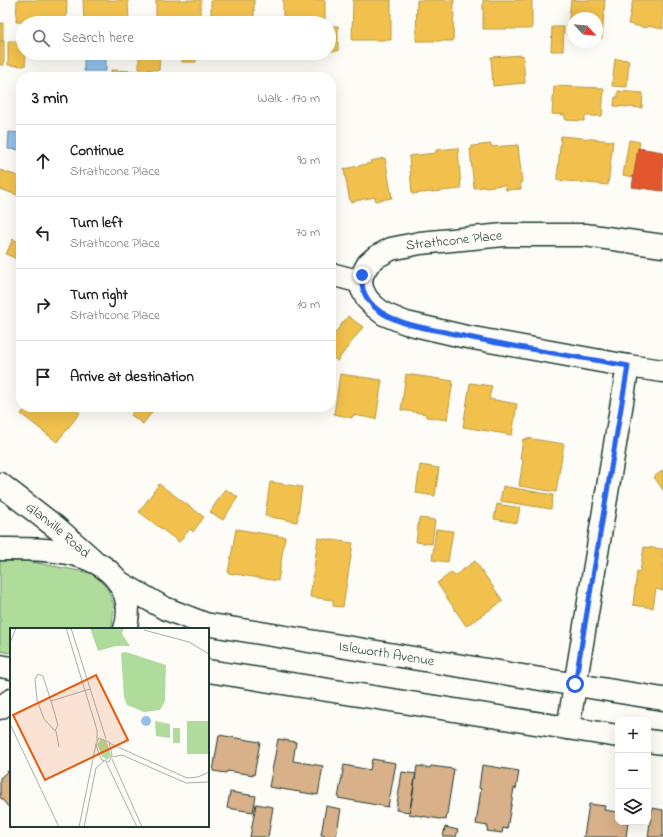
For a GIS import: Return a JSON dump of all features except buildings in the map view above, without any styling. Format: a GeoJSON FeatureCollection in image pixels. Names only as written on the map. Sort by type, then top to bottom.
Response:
{"type":"FeatureCollection","features":[{"type":"Feature","properties":{"kind":"street","name":"Strathcone Place"},"geometry":{"type":"LineString","coordinates":[[361,282],[362,275],[368,264],[376,257],[391,249],[420,243],[504,234],[585,235],[663,246]]}},
{"type":"Feature","properties":{"kind":"street"},"geometry":{"type":"LineString","coordinates":[[336,275],[361,282],[362,289],[367,299],[375,307],[384,314],[406,324],[462,336],[663,371]]}},
{"type":"Feature","properties":{"kind":"street"},"geometry":{"type":"LineString","coordinates":[[568,728],[628,366]]}},
{"type":"Feature","properties":{"kind":"street","name":"Glanville Road"},"geometry":{"type":"LineString","coordinates":[[0,484],[57,528],[96,563]]}},
{"type":"Feature","properties":{"kind":"street"},"geometry":{"type":"LineString","coordinates":[[0,549],[56,551],[77,556],[96,563],[109,571],[119,582],[125,595],[128,610],[124,628]]}},
{"type":"Feature","properties":{"kind":"street","name":"Isleworth Avenue"},"geometry":{"type":"LineString","coordinates":[[119,582],[164,608],[205,624],[663,698]]}},
{"type":"Feature","properties":{"kind":"street"},"geometry":{"type":"LineString","coordinates":[[0,666],[10,668]]}},
{"type":"Feature","properties":{"kind":"street"},"geometry":{"type":"LineString","coordinates":[[209,672],[615,736]]}},
{"type":"Feature","properties":{"kind":"street"},"geometry":{"type":"LineString","coordinates":[[0,708],[10,701]]}},
{"type":"Feature","properties":{"kind":"street"},"geometry":{"type":"LineString","coordinates":[[651,741],[663,743]]}},
{"type":"Feature","properties":{"kind":"green space"},"geometry":{"type":"Polygon","coordinates":[[[0,561],[26,561],[91,573],[101,581],[108,590],[114,605],[111,628],[10,628],[10,653],[0,651],[0,561]]]}},
{"type":"Feature","properties":{"kind":"water"},"geometry":{"type":"Polygon","coordinates":[[[84,60],[106,60],[106,71],[84,71],[84,60]]]}},
{"type":"Feature","properties":{"kind":"water"},"geometry":{"type":"Polygon","coordinates":[[[9,132],[16,133],[16,150],[8,149],[9,132]]]}},
{"type":"Feature","properties":{"kind":"route"},"geometry":{"type":"LineString","coordinates":[[362,275],[362,289],[367,299],[384,314],[406,324],[462,336],[628,366],[575,684]]}}]}
